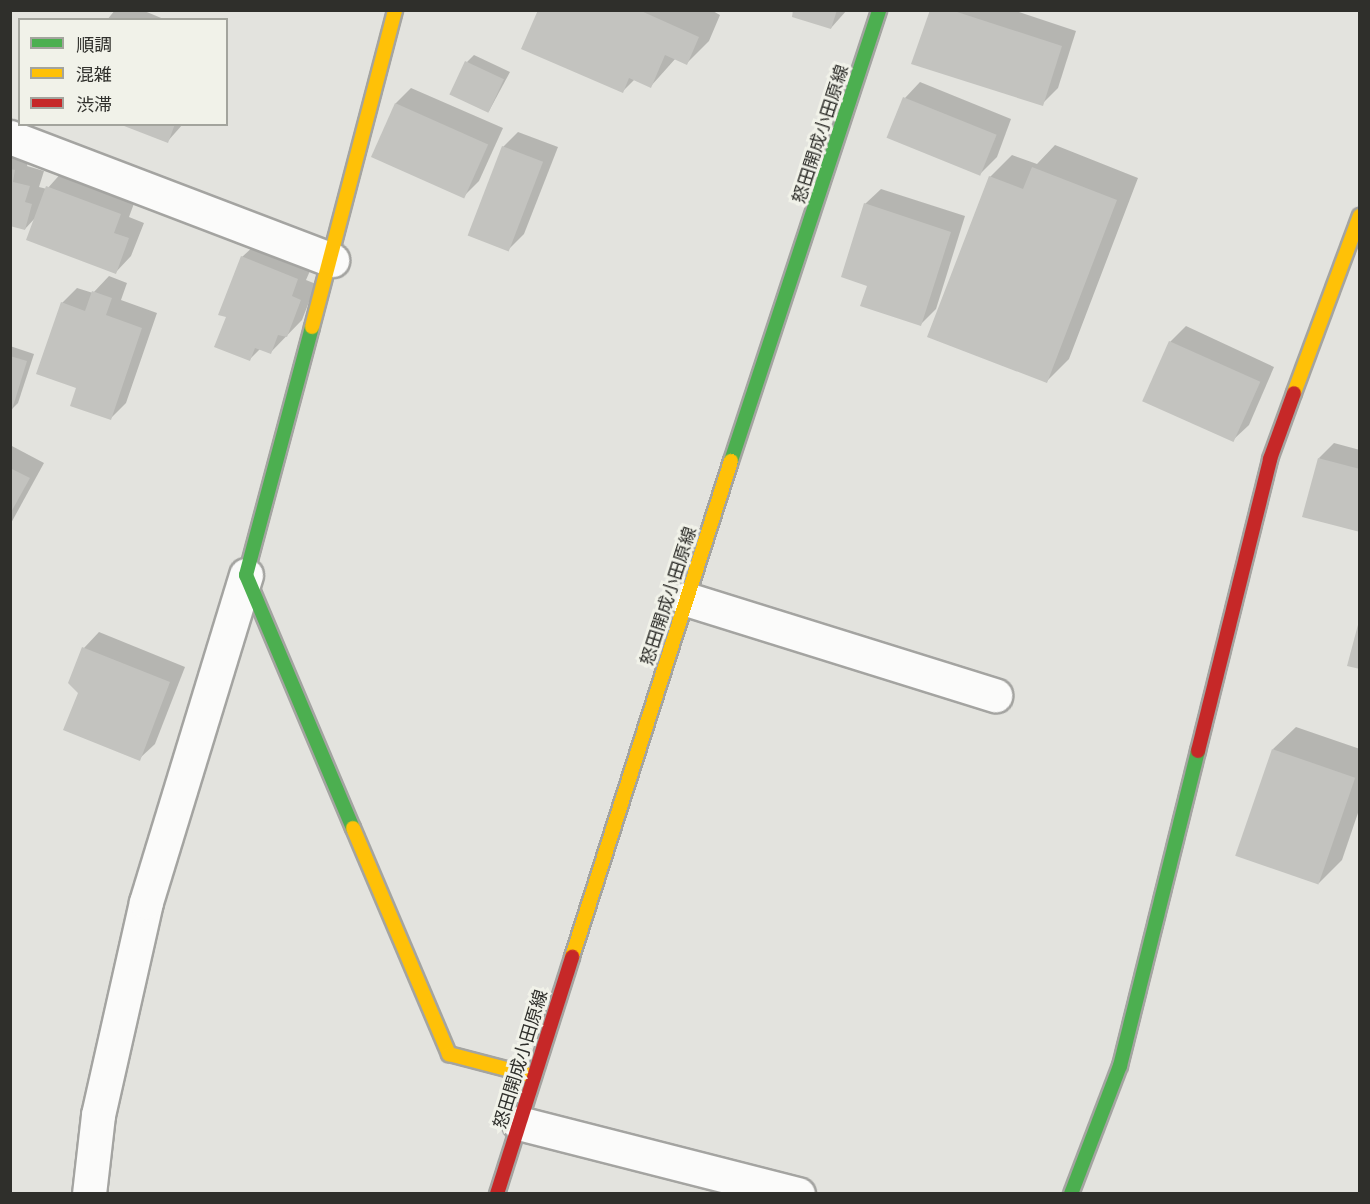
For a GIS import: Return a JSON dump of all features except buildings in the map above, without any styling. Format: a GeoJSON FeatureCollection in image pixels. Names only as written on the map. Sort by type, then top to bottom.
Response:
{"type":"FeatureCollection","features":[{"type":"Feature","properties":{"kind":"street"},"geometry":{"type":"LineString","coordinates":[[89,1194],[98,1115],[146,902],[246,575],[332,260],[395,10]]}},
{"type":"Feature","properties":{"kind":"street","name":"怒田開成小田原線"},"geometry":{"type":"LineString","coordinates":[[497,1194],[686,599],[879,10]]}},
{"type":"Feature","properties":{"kind":"street"},"geometry":{"type":"LineString","coordinates":[[10,137],[332,260]]}},
{"type":"Feature","properties":{"kind":"street"},"geometry":{"type":"LineString","coordinates":[[1071,1194],[1120,1066],[1270,459],[1359,216]]}},
{"type":"Feature","properties":{"kind":"street"},"geometry":{"type":"LineString","coordinates":[[246,575],[449,1054],[533,1076]]}},
{"type":"Feature","properties":{"kind":"street"},"geometry":{"type":"LineString","coordinates":[[686,599],[995,695]]}},
{"type":"Feature","properties":{"kind":"street"},"geometry":{"type":"LineString","coordinates":[[519,1123],[798,1194]]}},
{"type":"Feature","properties":{"kind":"traffic: fast"},"geometry":{"type":"LineString","coordinates":[[731,461],[879,10]]}},
{"type":"Feature","properties":{"kind":"traffic: fast"},"geometry":{"type":"LineString","coordinates":[[312,327],[246,575],[353,828]]}},
{"type":"Feature","properties":{"kind":"traffic: fast"},"geometry":{"type":"LineString","coordinates":[[1071,1194],[1120,1066],[1198,751]]}},
{"type":"Feature","properties":{"kind":"traffic: slow"},"geometry":{"type":"LineString","coordinates":[[312,327],[395,10]]}},
{"type":"Feature","properties":{"kind":"traffic: slow"},"geometry":{"type":"LineString","coordinates":[[1294,393],[1360,216]]}},
{"type":"Feature","properties":{"kind":"traffic: slow"},"geometry":{"type":"LineString","coordinates":[[572,957],[731,461]]}},
{"type":"Feature","properties":{"kind":"traffic: slow"},"geometry":{"type":"LineString","coordinates":[[353,828],[449,1054],[533,1076]]}},
{"type":"Feature","properties":{"kind":"traffic: jam"},"geometry":{"type":"LineString","coordinates":[[1198,751],[1270,459],[1294,393]]}},
{"type":"Feature","properties":{"kind":"traffic: jam"},"geometry":{"type":"LineString","coordinates":[[497,1194],[572,957]]}}]}
